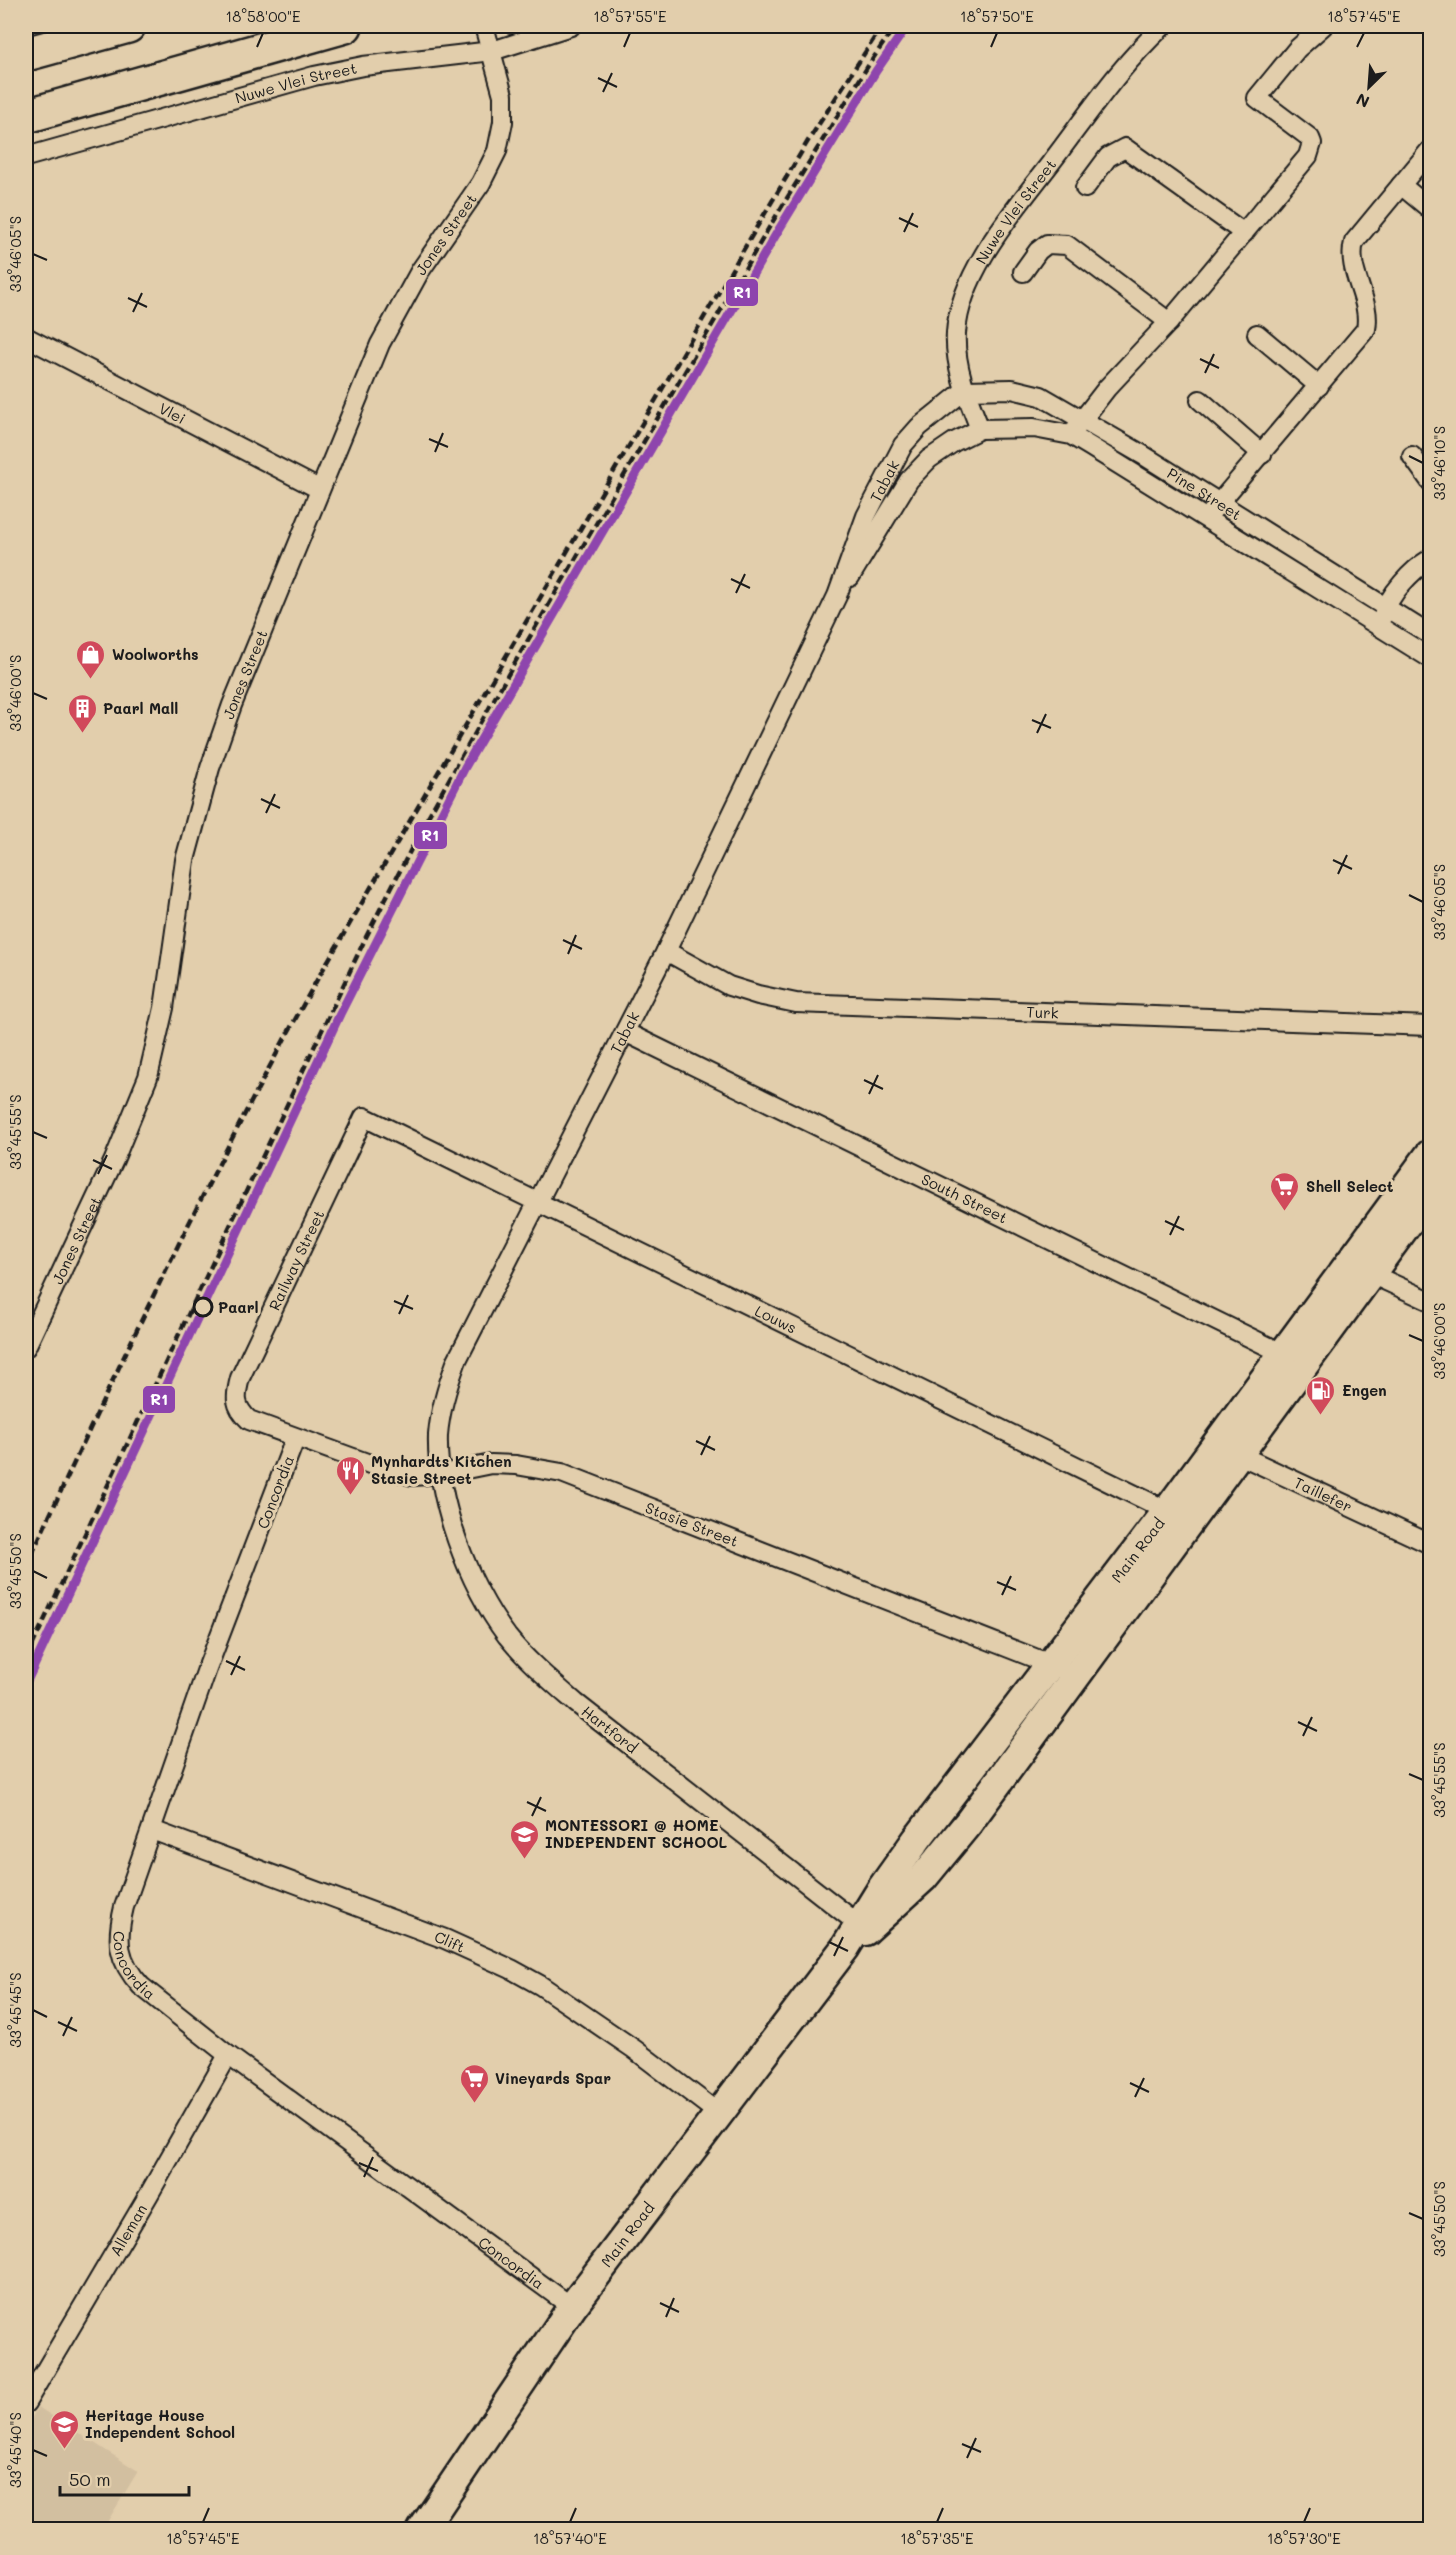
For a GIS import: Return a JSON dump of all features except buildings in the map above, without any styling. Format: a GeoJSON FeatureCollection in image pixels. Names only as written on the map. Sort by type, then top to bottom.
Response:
{"type":"FeatureCollection","features":[{"type":"Feature","properties":{"kind":"highway"},"geometry":{"type":"LineString","coordinates":[[26,54],[128,26]]}},
{"type":"Feature","properties":{"kind":"highway"},"geometry":{"type":"LineString","coordinates":[[26,116],[345,26]]}},
{"type":"Feature","properties":{"kind":"main road","name":"Main Road"},"geometry":{"type":"LineString","coordinates":[[422,2529],[572,2307],[856,1934],[923,1878],[936,1863],[1064,1670],[1293,1359],[1431,1154]]}},
{"type":"Feature","properties":{"kind":"main road","name":"Main Road"},"geometry":{"type":"LineString","coordinates":[[1293,1359],[1371,1274],[1431,1193]]}},
{"type":"Feature","properties":{"kind":"street","name":"Jones Street"},"geometry":{"type":"LineString","coordinates":[[26,1347],[142,1095],[164,1008],[185,860],[210,768],[232,705],[380,344],[420,271],[481,183],[497,151],[503,122],[503,95],[484,26]]}},
{"type":"Feature","properties":{"kind":"street","name":"Nuwe Vlei Street"},"geometry":{"type":"LineString","coordinates":[[26,157],[336,71],[407,60],[492,51],[571,26]]}},
{"type":"Feature","properties":{"kind":"street","name":"Nuwe Vlei Street"},"geometry":{"type":"LineString","coordinates":[[980,429],[965,390],[957,352],[956,330],[968,287],[999,232],[1123,66],[1163,26]]}},
{"type":"Feature","properties":{"kind":"street"},"geometry":{"type":"LineString","coordinates":[[1071,435],[1107,388],[1169,322],[1308,156],[1312,143],[1306,134],[1257,98],[1297,49],[1323,26]]}},
{"type":"Feature","properties":{"kind":"street"},"geometry":{"type":"LineString","coordinates":[[1085,188],[1108,157],[1125,148],[1244,233]]}},
{"type":"Feature","properties":{"kind":"street"},"geometry":{"type":"LineString","coordinates":[[1207,518],[1366,329],[1366,309],[1351,252],[1354,242],[1431,150]]}},
{"type":"Feature","properties":{"kind":"street"},"geometry":{"type":"LineString","coordinates":[[1401,185],[1431,209]]}},
{"type":"Feature","properties":{"kind":"street"},"geometry":{"type":"LineString","coordinates":[[1023,272],[1038,251],[1047,244],[1067,245],[1169,322]]}},
{"type":"Feature","properties":{"kind":"street"},"geometry":{"type":"LineString","coordinates":[[1257,334],[1319,386]]}},
{"type":"Feature","properties":{"kind":"street","name":"Vlei"},"geometry":{"type":"LineString","coordinates":[[26,337],[319,489]]}},
{"type":"Feature","properties":{"kind":"street","name":"Pine Street"},"geometry":{"type":"LineString","coordinates":[[965,390],[994,389],[1041,396],[1219,502],[1431,635]]}},
{"type":"Feature","properties":{"kind":"street","name":"Tabak"},"geometry":{"type":"LineString","coordinates":[[442,1474],[438,1433],[442,1406],[457,1360],[666,951],[837,596],[866,516],[903,445],[919,427],[965,390]]}},
{"type":"Feature","properties":{"kind":"street"},"geometry":{"type":"LineString","coordinates":[[1200,400],[1262,454]]}},
{"type":"Feature","properties":{"kind":"street","name":"Pine Street"},"geometry":{"type":"LineString","coordinates":[[980,429],[1034,428],[1071,435],[1431,658]]}},
{"type":"Feature","properties":{"kind":"street","name":"Tabak"},"geometry":{"type":"LineString","coordinates":[[837,596],[909,480],[929,459],[954,442],[980,429]]}},
{"type":"Feature","properties":{"kind":"street"},"geometry":{"type":"LineString","coordinates":[[1412,456],[1431,481]]}},
{"type":"Feature","properties":{"kind":"street"},"geometry":{"type":"LineString","coordinates":[[1380,627],[1385,607],[1415,569],[1431,559]]}},
{"type":"Feature","properties":{"kind":"street","name":"Turk"},"geometry":{"type":"LineString","coordinates":[[666,951],[729,986],[796,1003],[1431,1026]]}},
{"type":"Feature","properties":{"kind":"street","name":"South Street"},"geometry":{"type":"LineString","coordinates":[[625,1032],[1293,1359]]}},
{"type":"Feature","properties":{"kind":"street","name":"Louws"},"geometry":{"type":"LineString","coordinates":[[364,1117],[1178,1517]]}},
{"type":"Feature","properties":{"kind":"street","name":"Railway Street"},"geometry":{"type":"LineString","coordinates":[[295,1438],[249,1420],[237,1407],[235,1401],[237,1389],[364,1117]]}},
{"type":"Feature","properties":{"kind":"street"},"geometry":{"type":"LineString","coordinates":[[1371,1274],[1431,1301]]}},
{"type":"Feature","properties":{"kind":"street","name":"Stasie Street"},"geometry":{"type":"LineString","coordinates":[[295,1438],[378,1467],[413,1476],[442,1474],[491,1464],[516,1465],[562,1473],[1064,1670]]}},
{"type":"Feature","properties":{"kind":"street","name":"Concordia"},"geometry":{"type":"LineString","coordinates":[[295,1438],[207,1669],[124,1907],[119,1928],[119,1952],[129,1973],[141,1986],[228,2055],[572,2307]]}},
{"type":"Feature","properties":{"kind":"street","name":"Taillefer"},"geometry":{"type":"LineString","coordinates":[[1227,1449],[1428,1537]]}},
{"type":"Feature","properties":{"kind":"street","name":"Hartford"},"geometry":{"type":"LineString","coordinates":[[442,1474],[460,1547],[473,1576],[493,1616],[523,1653],[576,1703],[856,1934]]}},
{"type":"Feature","properties":{"kind":"street","name":"Clift"},"geometry":{"type":"LineString","coordinates":[[152,1830],[445,1939],[511,1969],[540,1985],[634,2049],[718,2113]]}},
{"type":"Feature","properties":{"kind":"street","name":"Alleman"},"geometry":{"type":"LineString","coordinates":[[26,2403],[228,2055]]}},
{"type":"Feature","properties":{"kind":"shaded area","name":"Heritage House Independent School"},"geometry":{"type":"Polygon","coordinates":[[[38,2407],[138,2471],[103,2529],[26,2529],[26,2427],[38,2407]]]}},
{"type":"Feature","properties":{"kind":"railway"},"geometry":{"type":"LineString","coordinates":[[26,1567],[166,1270],[278,1050],[758,225],[808,141],[882,26]]}},
{"type":"Feature","properties":{"kind":"railway"},"geometry":{"type":"LineString","coordinates":[[26,1659],[366,937],[425,822],[514,664],[770,226],[895,26]]}},
{"type":"Feature","properties":{"kind":"transit line","name":"R1"},"geometry":{"type":"LineString","coordinates":[[26,1683],[340,1014],[465,767],[778,231],[876,71],[907,26]]}},
{"type":"Feature","properties":{"kind":"place","name":"Woolworths"},"geometry":{"type":"Point","coordinates":[91,680]}},
{"type":"Feature","properties":{"kind":"place","name":"Paarl Mall"},"geometry":{"type":"Point","coordinates":[82,734]}},
{"type":"Feature","properties":{"kind":"place","name":"Shell Select"},"geometry":{"type":"Point","coordinates":[1285,1212]}},
{"type":"Feature","properties":{"kind":"place","name":"Paarl"},"geometry":{"type":"Point","coordinates":[203,1307]}},
{"type":"Feature","properties":{"kind":"place","name":"Engen"},"geometry":{"type":"Point","coordinates":[1321,1416]}},
{"type":"Feature","properties":{"kind":"place","name":"Mynhardts Kitchen Stasie Street"},"geometry":{"type":"Point","coordinates":[350,1496]}},
{"type":"Feature","properties":{"kind":"place","name":"MONTESSORI @ HOME INDEPENDENT SCHOOL"},"geometry":{"type":"Point","coordinates":[524,1860]}},
{"type":"Feature","properties":{"kind":"place","name":"Vineyards Spar"},"geometry":{"type":"Point","coordinates":[474,2104]}},
{"type":"Feature","properties":{"kind":"place","name":"Heritage House Independent School"},"geometry":{"type":"Point","coordinates":[64,2450]}}]}
